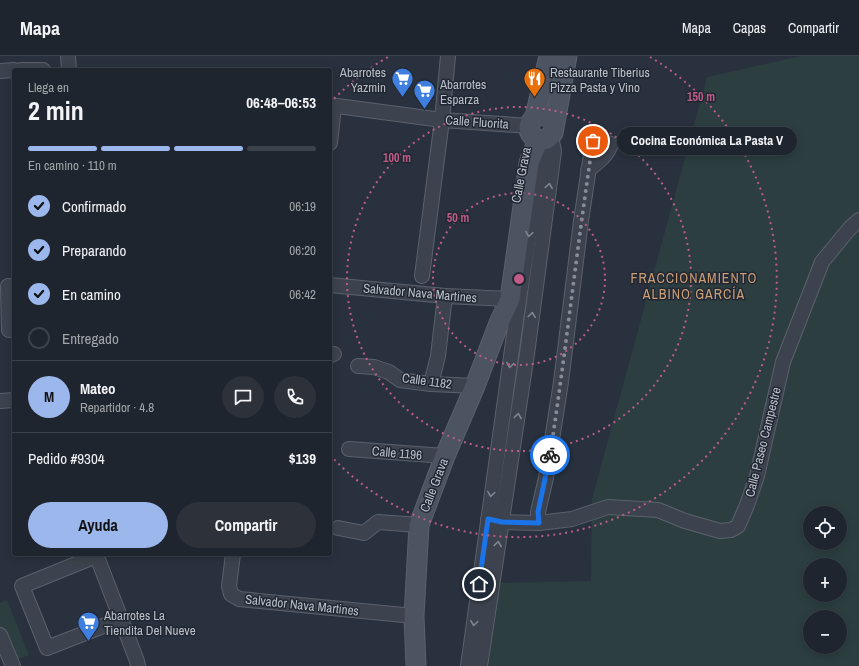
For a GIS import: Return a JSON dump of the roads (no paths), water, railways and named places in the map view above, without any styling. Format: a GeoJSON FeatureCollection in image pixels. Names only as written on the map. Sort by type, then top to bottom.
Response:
{"type":"FeatureCollection","features":[{"type":"Feature","properties":{"kind":"main road"},"geometry":{"type":"LineString","coordinates":[[540,131],[550,56]]}},
{"type":"Feature","properties":{"kind":"main road"},"geometry":{"type":"LineString","coordinates":[[540,131],[567,56]]}},
{"type":"Feature","properties":{"kind":"main road","name":"Calle Grava"},"geometry":{"type":"LineString","coordinates":[[416,666],[414,616],[419,525],[445,456],[509,301],[518,179],[523,155],[540,131]]}},
{"type":"Feature","properties":{"kind":"street"},"geometry":{"type":"LineString","coordinates":[[68,56],[69,68]]}},
{"type":"Feature","properties":{"kind":"street"},"geometry":{"type":"LineString","coordinates":[[422,276],[442,120],[448,56]]}},
{"type":"Feature","properties":{"kind":"street"},"geometry":{"type":"LineString","coordinates":[[0,71],[12,70]]}},
{"type":"Feature","properties":{"kind":"street","name":"Calle Fluorita"},"geometry":{"type":"LineString","coordinates":[[332,105],[442,120],[540,131]]}},
{"type":"Feature","properties":{"kind":"street"},"geometry":{"type":"LineString","coordinates":[[495,520],[512,452],[529,339],[554,151],[540,131]]}},
{"type":"Feature","properties":{"kind":"street"},"geometry":{"type":"LineString","coordinates":[[539,523],[538,512],[546,478],[561,382],[588,170],[593,141],[611,144],[608,152],[600,161],[588,170]]}},
{"type":"Feature","properties":{"kind":"street","name":"Calle Paseo Campestre"},"geometry":{"type":"LineString","coordinates":[[495,520],[539,523],[572,519],[608,507],[658,510],[685,522],[720,531],[731,530],[738,526],[757,476],[783,362],[822,262],[850,228],[859,220]]}},
{"type":"Feature","properties":{"kind":"street","name":"Salvador Nava Martines"},"geometry":{"type":"LineString","coordinates":[[332,285],[509,301],[535,293]]}},
{"type":"Feature","properties":{"kind":"street"},"geometry":{"type":"LineString","coordinates":[[7,286],[9,330]]}},
{"type":"Feature","properties":{"kind":"street"},"geometry":{"type":"LineString","coordinates":[[431,384],[438,356],[445,296]]}},
{"type":"Feature","properties":{"kind":"street"},"geometry":{"type":"LineString","coordinates":[[480,666],[486,584],[495,520],[498,450],[514,337],[509,301]]}},
{"type":"Feature","properties":{"kind":"street"},"geometry":{"type":"LineString","coordinates":[[514,337],[529,339]]}},
{"type":"Feature","properties":{"kind":"street","name":"Calle 1182"},"geometry":{"type":"LineString","coordinates":[[358,366],[374,366],[389,372],[400,380],[431,384],[475,386]]}},
{"type":"Feature","properties":{"kind":"street"},"geometry":{"type":"LineString","coordinates":[[0,401],[12,400]]}},
{"type":"Feature","properties":{"kind":"street","name":"Calle 1196"},"geometry":{"type":"LineString","coordinates":[[349,449],[445,456]]}},
{"type":"Feature","properties":{"kind":"street"},"geometry":{"type":"LineString","coordinates":[[498,450],[512,452]]}},
{"type":"Feature","properties":{"kind":"street"},"geometry":{"type":"LineString","coordinates":[[338,528],[364,533],[378,522],[419,525]]}},
{"type":"Feature","properties":{"kind":"street"},"geometry":{"type":"LineString","coordinates":[[94,556],[22,586],[47,648],[121,619]]}},
{"type":"Feature","properties":{"kind":"street"},"geometry":{"type":"LineString","coordinates":[[96,556],[137,663]]}},
{"type":"Feature","properties":{"kind":"street","name":"Salvador Nava Martines"},"geometry":{"type":"LineString","coordinates":[[233,556],[229,586],[231,594],[238,599],[414,616]]}},
{"type":"Feature","properties":{"kind":"street"},"geometry":{"type":"LineString","coordinates":[[468,666],[486,584]]}},
{"type":"Feature","properties":{"kind":"street"},"geometry":{"type":"LineString","coordinates":[[0,635],[13,666]]}},
{"type":"Feature","properties":{"kind":"place","name":"Abarrotes Yazmin"},"geometry":{"type":"Point","coordinates":[402,98]}},
{"type":"Feature","properties":{"kind":"place","name":"Restaurante Tiberius Pizza Pasta y Vino"},"geometry":{"type":"Point","coordinates":[534,98]}},
{"type":"Feature","properties":{"kind":"place","name":"Abarrotes Esparza"},"geometry":{"type":"Point","coordinates":[424,110]}},
{"type":"Feature","properties":{"kind":"place","name":"Cocina Económica La Pasta V"},"geometry":{"type":"Point","coordinates":[593,141]}},
{"type":"Feature","properties":{"kind":"place","name":"Abarrotes La Tiendita Del Nueve"},"geometry":{"type":"Point","coordinates":[88,642]}},
{"type":"Feature","properties":{"kind":"district","name":"FRACCIONAMIENTO ALBINO GARCÍA"},"geometry":{"type":"Point","coordinates":[694,286]}}]}
